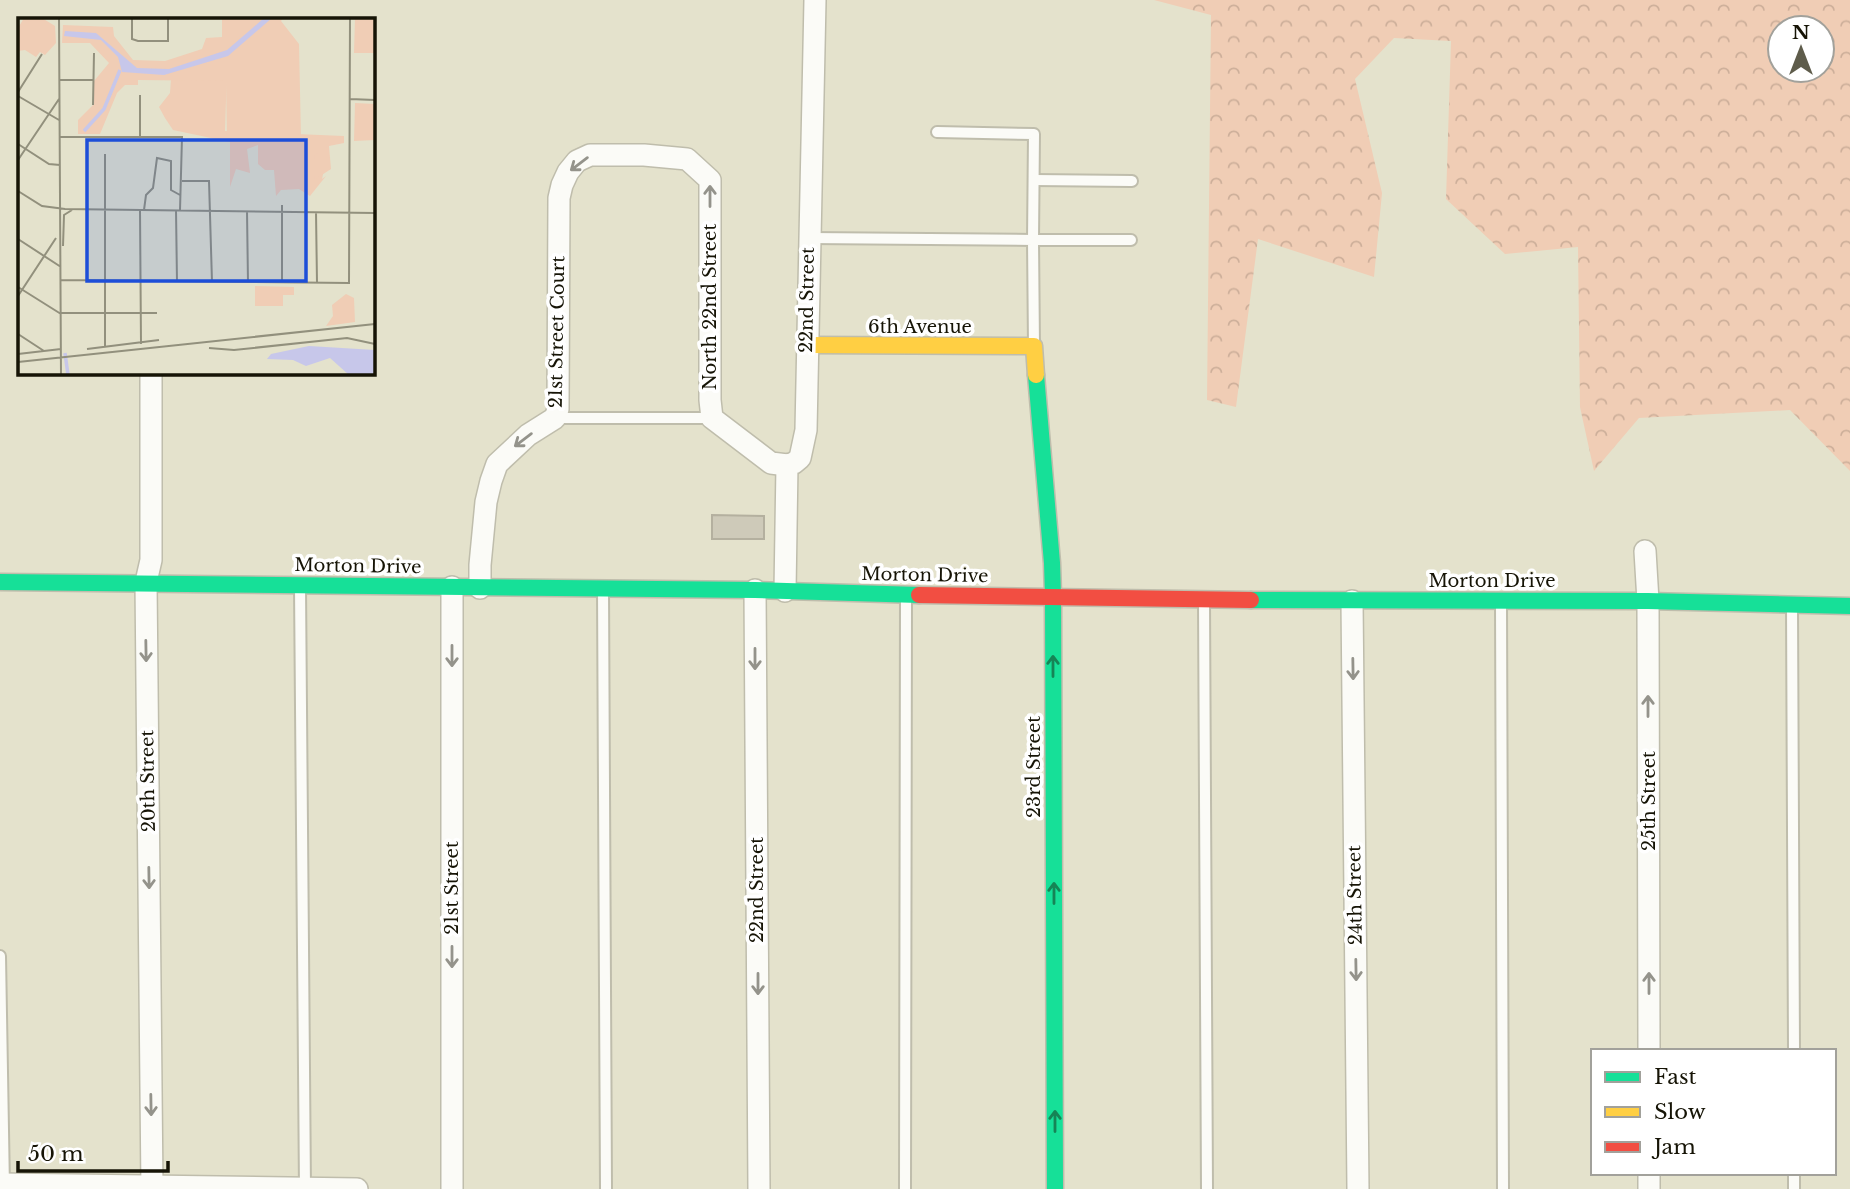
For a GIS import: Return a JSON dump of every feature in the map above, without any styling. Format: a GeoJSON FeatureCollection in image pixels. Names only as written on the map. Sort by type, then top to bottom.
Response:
{"type":"FeatureCollection","features":[{"type":"Feature","properties":{"kind":"street","name":"22nd Street"},"geometry":{"type":"LineString","coordinates":[[787,465],[794,464],[800,458],[806,430],[815,0]]}},
{"type":"Feature","properties":{"kind":"street","name":"21st Street Court"},"geometry":{"type":"LineString","coordinates":[[480,588],[486,502],[497,464],[528,435],[555,418],[558,409],[559,198],[562,185],[577,161],[590,155],[644,155]]}},
{"type":"Feature","properties":{"kind":"street","name":"North 22nd Street"},"geometry":{"type":"LineString","coordinates":[[644,155],[687,159],[710,180],[712,418]]}},
{"type":"Feature","properties":{"kind":"street","name":"6th Avenue"},"geometry":{"type":"LineString","coordinates":[[806,345],[1034,346]]}},
{"type":"Feature","properties":{"kind":"street","name":"23rd Street"},"geometry":{"type":"LineString","coordinates":[[1034,346],[1053,596],[1055,1189]]}},
{"type":"Feature","properties":{"kind":"street","name":"20th Street"},"geometry":{"type":"LineString","coordinates":[[151,374],[151,559],[146,582],[152,1188]]}},
{"type":"Feature","properties":{"kind":"street"},"geometry":{"type":"LineString","coordinates":[[712,418],[771,463],[787,465],[785,591]]}},
{"type":"Feature","properties":{"kind":"street","name":"25th Street"},"geometry":{"type":"LineString","coordinates":[[1645,551],[1648,601],[1649,1049]]}},
{"type":"Feature","properties":{"kind":"street","name":"Morton Drive"},"geometry":{"type":"LineString","coordinates":[[0,582],[755,590],[906,595],[1352,601],[1648,601],[1850,606]]}},
{"type":"Feature","properties":{"kind":"street","name":"21st Street"},"geometry":{"type":"LineString","coordinates":[[452,587],[452,1189]]}},
{"type":"Feature","properties":{"kind":"street","name":"22nd Street"},"geometry":{"type":"LineString","coordinates":[[755,590],[759,1189]]}},
{"type":"Feature","properties":{"kind":"street","name":"24th Street"},"geometry":{"type":"LineString","coordinates":[[1352,601],[1359,1189]]}},
{"type":"Feature","properties":{"kind":"street"},"geometry":{"type":"LineString","coordinates":[[2,1186],[357,1189]]}},
{"type":"Feature","properties":{"kind":"lane"},"geometry":{"type":"LineString","coordinates":[[937,132],[1034,134],[1034,346]]}},
{"type":"Feature","properties":{"kind":"lane"},"geometry":{"type":"LineString","coordinates":[[1034,180],[1132,181]]}},
{"type":"Feature","properties":{"kind":"lane"},"geometry":{"type":"LineString","coordinates":[[809,238],[1130,240]]}},
{"type":"Feature","properties":{"kind":"lane"},"geometry":{"type":"LineString","coordinates":[[555,418],[712,418]]}},
{"type":"Feature","properties":{"kind":"lane"},"geometry":{"type":"LineString","coordinates":[[300,584],[305,1189]]}},
{"type":"Feature","properties":{"kind":"lane"},"geometry":{"type":"LineString","coordinates":[[603,589],[606,1189]]}},
{"type":"Feature","properties":{"kind":"lane"},"geometry":{"type":"LineString","coordinates":[[905,1189],[906,595]]}},
{"type":"Feature","properties":{"kind":"lane"},"geometry":{"type":"LineString","coordinates":[[1204,599],[1207,1189]]}},
{"type":"Feature","properties":{"kind":"lane"},"geometry":{"type":"LineString","coordinates":[[1501,600],[1503,1189]]}},
{"type":"Feature","properties":{"kind":"lane"},"geometry":{"type":"LineString","coordinates":[[1791,606],[1794,1049]]}},
{"type":"Feature","properties":{"kind":"lane"},"geometry":{"type":"LineString","coordinates":[[0,956],[2,1186]]}},
{"type":"Feature","properties":{"kind":"green space"},"geometry":{"type":"Polygon","coordinates":[[[1154,0],[1850,0],[1850,471],[1790,410],[1639,418],[1594,471],[1580,407],[1578,247],[1505,254],[1446,199],[1451,41],[1394,38],[1355,79],[1382,193],[1374,277],[1258,239],[1236,407],[1207,400],[1211,15],[1154,0]]]}},
{"type":"Feature","properties":{"kind":"building"},"geometry":{"type":"Polygon","coordinates":[[[712,515],[764,516],[764,539],[712,539],[712,515]]]}},
{"type":"Feature","properties":{"kind":"traffic: fast"},"geometry":{"type":"LineString","coordinates":[[1036,375],[1053,596],[1055,1189]]}},
{"type":"Feature","properties":{"kind":"traffic: fast"},"geometry":{"type":"LineString","coordinates":[[0,582],[755,590],[919,595]]}},
{"type":"Feature","properties":{"kind":"traffic: fast"},"geometry":{"type":"LineString","coordinates":[[1251,600],[1648,601],[1850,606]]}},
{"type":"Feature","properties":{"kind":"traffic: slow"},"geometry":{"type":"LineString","coordinates":[[806,345],[1034,346],[1036,375]]}},
{"type":"Feature","properties":{"kind":"traffic: jam"},"geometry":{"type":"LineString","coordinates":[[919,595],[1251,600]]}}]}
